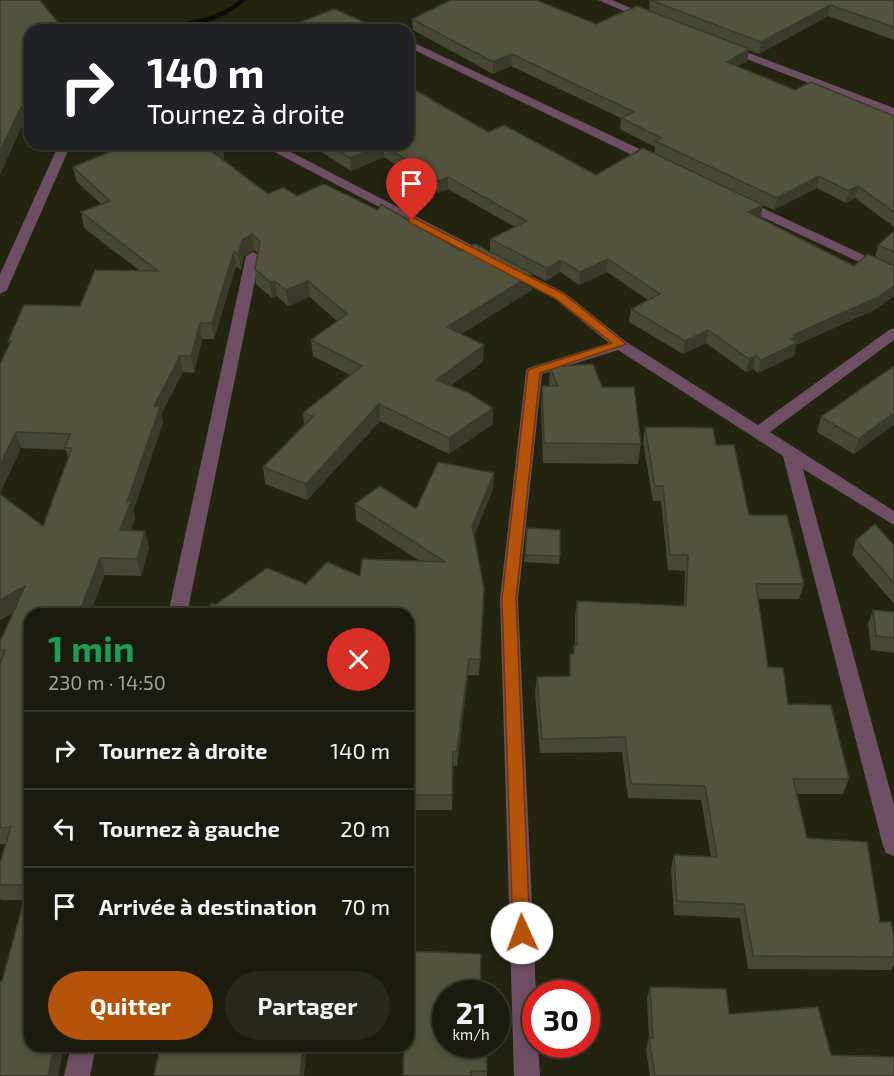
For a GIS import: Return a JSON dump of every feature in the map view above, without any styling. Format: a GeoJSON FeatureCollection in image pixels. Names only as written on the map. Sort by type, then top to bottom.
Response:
{"type":"FeatureCollection","features":[{"type":"Feature","properties":{"kind":"street"},"geometry":{"type":"LineString","coordinates":[[603,0],[659,21]]}},
{"type":"Feature","properties":{"kind":"street"},"geometry":{"type":"LineString","coordinates":[[715,43],[894,112]]}},
{"type":"Feature","properties":{"kind":"street"},"geometry":{"type":"LineString","coordinates":[[414,46],[667,166]]}},
{"type":"Feature","properties":{"kind":"street"},"geometry":{"type":"LineString","coordinates":[[0,290],[62,150]]}},
{"type":"Feature","properties":{"kind":"street"},"geometry":{"type":"LineString","coordinates":[[277,150],[560,296],[620,344],[894,519]]}},
{"type":"Feature","properties":{"kind":"street"},"geometry":{"type":"LineString","coordinates":[[732,197],[894,274]]}},
{"type":"Feature","properties":{"kind":"street"},"geometry":{"type":"LineString","coordinates":[[178,608],[254,256]]}},
{"type":"Feature","properties":{"kind":"street"},"geometry":{"type":"LineString","coordinates":[[758,433],[894,333]]}},
{"type":"Feature","properties":{"kind":"street"},"geometry":{"type":"LineString","coordinates":[[527,1076],[509,599],[534,371],[620,344]]}},
{"type":"Feature","properties":{"kind":"street"},"geometry":{"type":"LineString","coordinates":[[791,455],[894,846]]}},
{"type":"Feature","properties":{"kind":"street"},"geometry":{"type":"LineString","coordinates":[[77,1076],[83,1052]]}},
{"type":"Feature","properties":{"kind":"building"},"geometry":{"type":"Polygon","coordinates":[[[0,0],[40,0],[59,24],[24,24],[24,107],[21,107],[0,151],[0,0]]]}},
{"type":"Feature","properties":{"kind":"building"},"geometry":{"type":"Polygon","coordinates":[[[451,0],[536,0],[596,24],[637,6],[749,49],[727,62],[795,90],[811,82],[894,116],[894,212],[858,186],[849,191],[819,176],[777,198],[655,141],[661,138],[621,118],[634,112],[512,54],[493,62],[412,19],[451,0]]]}},
{"type":"Feature","properties":{"kind":"building"},"geometry":{"type":"Polygon","coordinates":[[[650,0],[894,0],[894,27],[830,5],[761,42],[650,0]]]}},
{"type":"Feature","properties":{"kind":"building"},"geometry":{"type":"Polygon","coordinates":[[[334,9],[369,24],[296,24],[334,9]]]}},
{"type":"Feature","properties":{"kind":"building"},"geometry":{"type":"Polygon","coordinates":[[[414,89],[488,132],[504,125],[596,175],[643,148],[763,205],[748,212],[854,266],[868,254],[894,266],[894,286],[878,297],[793,335],[796,337],[791,339],[797,343],[761,360],[756,356],[749,359],[708,330],[685,341],[631,309],[660,294],[608,259],[580,272],[561,260],[547,268],[490,239],[527,221],[448,177],[439,181],[391,150],[414,150],[414,89]]]}},
{"type":"Feature","properties":{"kind":"building"},"geometry":{"type":"Polygon","coordinates":[[[114,150],[210,150],[268,194],[283,187],[297,196],[324,184],[378,210],[381,204],[461,251],[475,244],[533,274],[447,327],[484,345],[436,380],[469,393],[493,408],[449,438],[379,404],[306,484],[263,467],[313,416],[303,413],[362,366],[311,340],[347,314],[308,281],[286,290],[275,281],[270,282],[255,269],[260,241],[252,234],[242,240],[238,255],[234,251],[212,323],[200,323],[191,356],[180,356],[154,406],[160,407],[127,502],[131,502],[120,530],[145,531],[137,559],[100,558],[81,608],[24,608],[24,885],[0,885],[0,863],[11,827],[0,828],[0,664],[5,650],[0,650],[0,642],[25,586],[0,600],[0,494],[43,526],[72,448],[65,448],[70,434],[16,432],[0,465],[0,364],[24,305],[80,306],[95,270],[158,271],[81,212],[110,201],[73,167],[114,150]]]}},
{"type":"Feature","properties":{"kind":"building"},"geometry":{"type":"Polygon","coordinates":[[[337,150],[370,150],[350,158],[337,150]]]}},
{"type":"Feature","properties":{"kind":"building"},"geometry":{"type":"Polygon","coordinates":[[[894,231],[894,252],[878,245],[894,231]]]}},
{"type":"Feature","properties":{"kind":"building"},"geometry":{"type":"Polygon","coordinates":[[[593,364],[602,387],[634,387],[641,444],[544,443],[542,386],[558,386],[550,367],[593,364]]]}},
{"type":"Feature","properties":{"kind":"building"},"geometry":{"type":"Polygon","coordinates":[[[894,366],[894,413],[858,439],[821,417],[894,366]]]}},
{"type":"Feature","properties":{"kind":"building"},"geometry":{"type":"Polygon","coordinates":[[[645,427],[713,428],[716,445],[734,445],[749,515],[787,515],[804,584],[756,584],[768,667],[783,668],[788,704],[831,705],[849,779],[793,779],[807,838],[867,842],[880,922],[891,922],[894,957],[753,956],[744,904],[677,901],[674,855],[717,857],[705,786],[631,784],[625,737],[542,739],[537,677],[570,676],[570,654],[574,654],[574,645],[577,645],[577,601],[686,606],[688,555],[670,555],[663,486],[655,486],[645,427]]]}},
{"type":"Feature","properties":{"kind":"building"},"geometry":{"type":"Polygon","coordinates":[[[438,462],[494,473],[472,526],[484,588],[480,660],[469,659],[457,751],[453,751],[452,795],[414,795],[414,608],[207,608],[267,568],[306,584],[327,562],[360,576],[362,559],[445,562],[355,504],[380,486],[416,509],[438,462]]]}},
{"type":"Feature","properties":{"kind":"building"},"geometry":{"type":"Polygon","coordinates":[[[875,524],[894,545],[894,583],[856,540],[875,524]]]}},
{"type":"Feature","properties":{"kind":"building"},"geometry":{"type":"Polygon","coordinates":[[[527,528],[560,530],[560,556],[525,555],[527,528]]]}},
{"type":"Feature","properties":{"kind":"building"},"geometry":{"type":"Polygon","coordinates":[[[873,610],[894,612],[894,638],[876,636],[873,610]]]}},
{"type":"Feature","properties":{"kind":"building"},"geometry":{"type":"Polygon","coordinates":[[[24,900],[24,1052],[53,1052],[48,1076],[0,1076],[0,981],[2,981],[24,900]]]}},
{"type":"Feature","properties":{"kind":"building"},"geometry":{"type":"Polygon","coordinates":[[[414,951],[481,954],[480,980],[432,980],[432,1058],[487,1058],[487,1071],[471,1071],[471,1076],[403,1076],[404,1052],[414,1052],[414,951]]]}},
{"type":"Feature","properties":{"kind":"building"},"geometry":{"type":"Polygon","coordinates":[[[650,987],[726,989],[729,1014],[818,1007],[831,1055],[894,1057],[894,1076],[655,1076],[649,1038],[653,1038],[650,987]]]}},
{"type":"Feature","properties":{"kind":"building"},"geometry":{"type":"Polygon","coordinates":[[[159,1052],[302,1052],[300,1076],[154,1076],[159,1052]]]}},
{"type":"Feature","properties":{"kind":"waterway"},"geometry":{"type":"LineString","coordinates":[[190,24],[222,14],[243,0]]}},
{"type":"Feature","properties":{"kind":"route"},"geometry":{"type":"LineString","coordinates":[[412,220],[560,296],[620,344],[534,371],[509,599],[522,933]]}}]}
